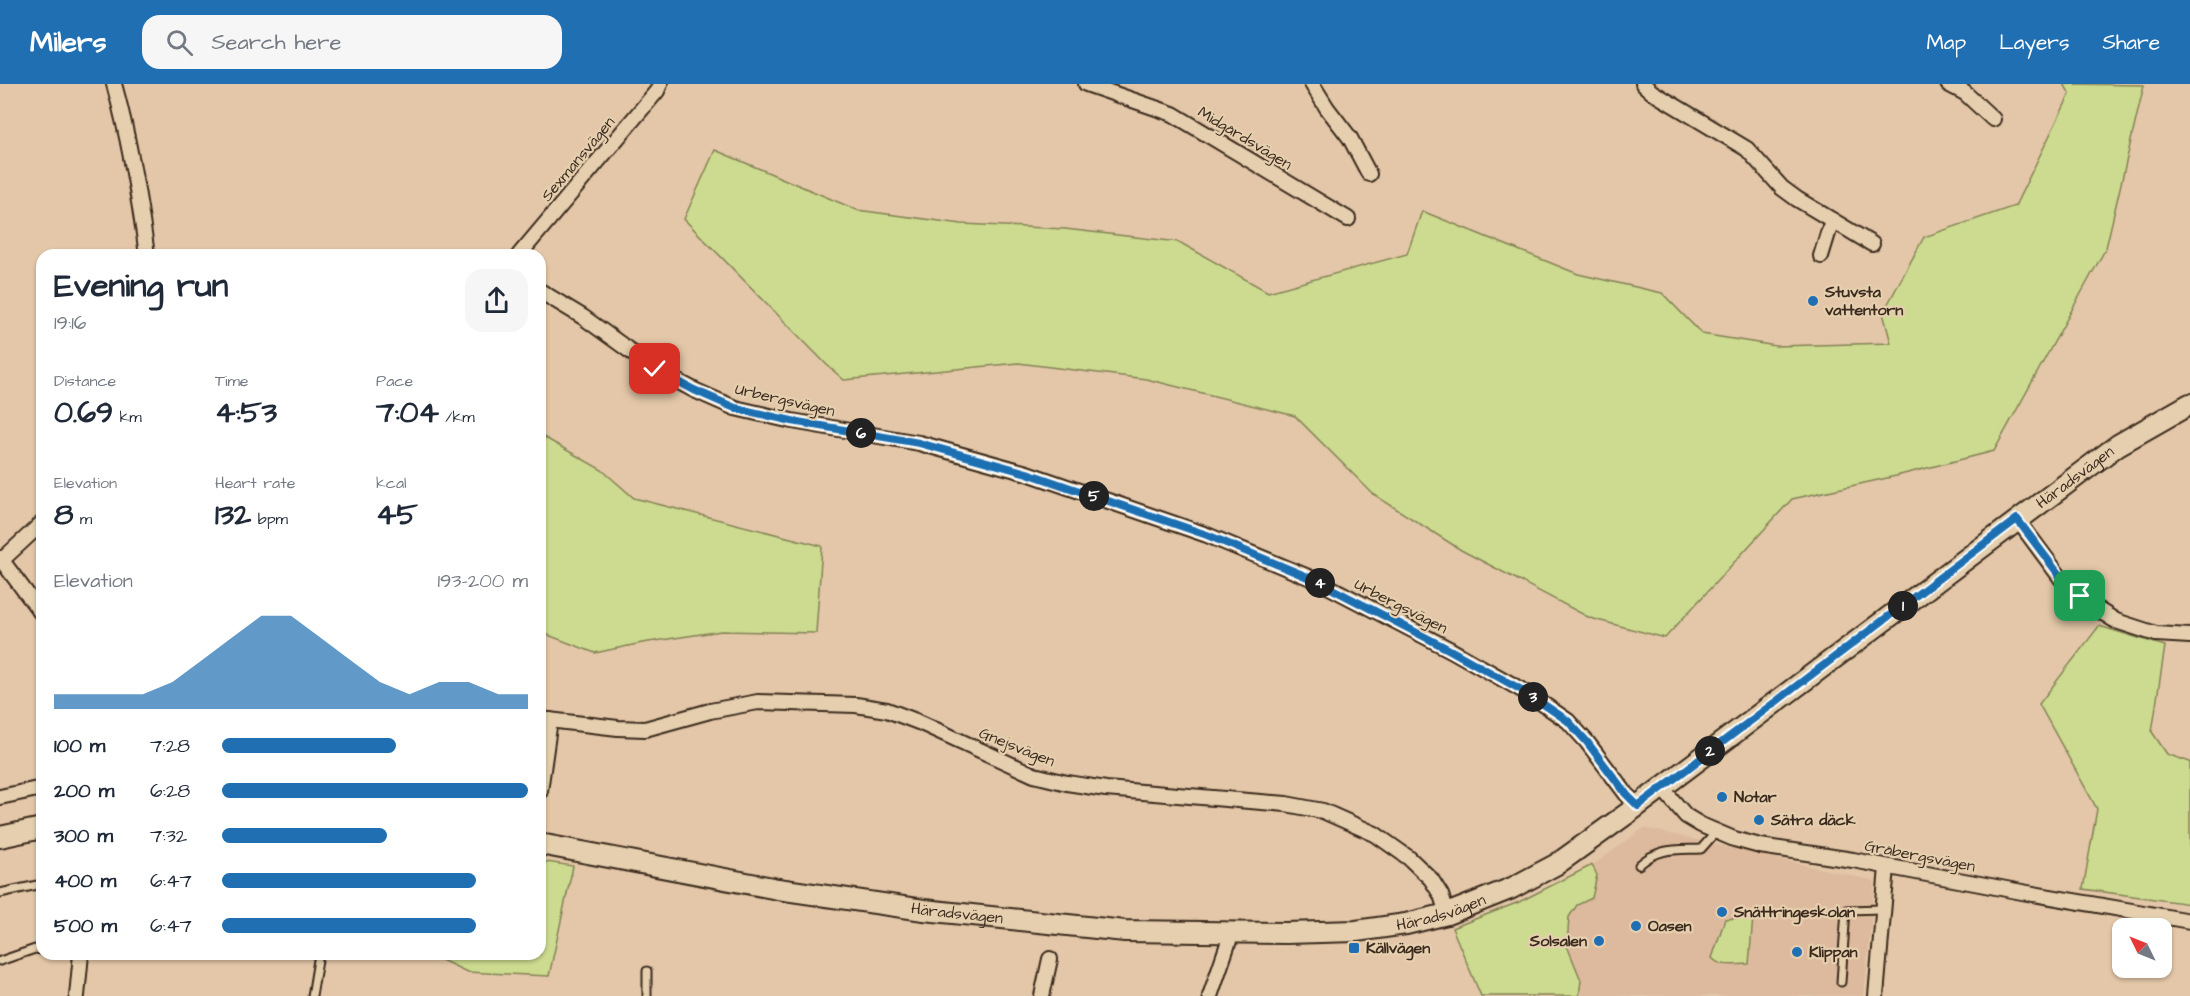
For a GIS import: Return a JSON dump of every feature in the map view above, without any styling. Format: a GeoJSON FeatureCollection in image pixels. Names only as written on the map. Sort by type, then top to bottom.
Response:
{"type":"FeatureCollection","features":[{"type":"Feature","properties":{"kind":"street"},"geometry":{"type":"LineString","coordinates":[[114,84],[137,177],[146,249]]}},
{"type":"Feature","properties":{"kind":"street","name":"Sexmansvägen"},"geometry":{"type":"LineString","coordinates":[[524,249],[657,91],[660,84]]}},
{"type":"Feature","properties":{"kind":"street","name":"Midgårdsvägen"},"geometry":{"type":"LineString","coordinates":[[1086,84],[1173,114],[1348,219]]}},
{"type":"Feature","properties":{"kind":"street"},"geometry":{"type":"LineString","coordinates":[[1312,84],[1350,138],[1369,174]]}},
{"type":"Feature","properties":{"kind":"street"},"geometry":{"type":"LineString","coordinates":[[1642,84],[1747,149],[1782,188],[1872,244]]}},
{"type":"Feature","properties":{"kind":"street"},"geometry":{"type":"LineString","coordinates":[[1948,84],[1965,93],[1993,119]]}},
{"type":"Feature","properties":{"kind":"street"},"geometry":{"type":"LineString","coordinates":[[1821,256],[1832,220]]}},
{"type":"Feature","properties":{"kind":"street","name":"Urbergsvägen"},"geometry":{"type":"LineString","coordinates":[[546,295],[583,317],[655,369],[735,408],[792,421],[919,443],[1007,467],[1207,535],[1317,581],[1450,650],[1527,693],[1568,721],[1638,806]]}},
{"type":"Feature","properties":{"kind":"street","name":"Häradsvägen"},"geometry":{"type":"LineString","coordinates":[[546,845],[778,889],[924,910],[1125,931],[1286,933],[1356,931],[1406,924],[1447,914],[1512,888],[1557,864],[1638,806],[2118,445],[2190,404]]}},
{"type":"Feature","properties":{"kind":"street"},"geometry":{"type":"LineString","coordinates":[[2017,519],[2063,580],[2092,606],[2116,621],[2147,632],[2190,636]]}},
{"type":"Feature","properties":{"kind":"street"},"geometry":{"type":"LineString","coordinates":[[36,529],[2,563],[36,606]]}},
{"type":"Feature","properties":{"kind":"street","name":"Gnejsvägen"},"geometry":{"type":"LineString","coordinates":[[546,719],[645,729],[710,711],[758,702],[856,705],[887,710],[921,723],[1034,775],[1067,783],[1106,789],[1286,804],[1323,811],[1375,834],[1409,858],[1431,879],[1441,895],[1447,914]]}},
{"type":"Feature","properties":{"kind":"street","name":"Gråbergsvägen"},"geometry":{"type":"LineString","coordinates":[[1662,788],[1686,816],[1716,832],[1760,846],[2190,921]]}},
{"type":"Feature","properties":{"kind":"street"},"geometry":{"type":"LineString","coordinates":[[0,797],[36,789]]}},
{"type":"Feature","properties":{"kind":"street"},"geometry":{"type":"LineString","coordinates":[[3,840],[36,830]]}},
{"type":"Feature","properties":{"kind":"street"},"geometry":{"type":"LineString","coordinates":[[1876,996],[1887,867]]}},
{"type":"Feature","properties":{"kind":"street"},"geometry":{"type":"LineString","coordinates":[[1210,996],[1232,932]]}},
{"type":"Feature","properties":{"kind":"street"},"geometry":{"type":"LineString","coordinates":[[1042,996],[1050,959]]}},
{"type":"Feature","properties":{"kind":"street"},"geometry":{"type":"LineString","coordinates":[[77,996],[80,960]]}},
{"type":"Feature","properties":{"kind":"lane"},"geometry":{"type":"LineString","coordinates":[[1639,865],[1649,856],[1660,851],[1701,849],[1716,832]]}},
{"type":"Feature","properties":{"kind":"lane"},"geometry":{"type":"LineString","coordinates":[[0,893],[36,885]]}},
{"type":"Feature","properties":{"kind":"lane"},"geometry":{"type":"LineString","coordinates":[[1841,982],[1846,910],[1882,909]]}},
{"type":"Feature","properties":{"kind":"lane"},"geometry":{"type":"LineString","coordinates":[[0,960],[36,950]]}},
{"type":"Feature","properties":{"kind":"lane"},"geometry":{"type":"LineString","coordinates":[[312,996],[318,960]]}},
{"type":"Feature","properties":{"kind":"lane"},"geometry":{"type":"LineString","coordinates":[[647,971],[647,996]]}},
{"type":"Feature","properties":{"kind":"shaded area","name":"Snättringeskolan"},"geometry":{"type":"Polygon","coordinates":[[[1644,828],[1875,881],[1864,996],[1579,996],[1581,980],[1567,946],[1569,917],[1597,875],[1593,865],[1644,828]]]}},
{"type":"Feature","properties":{"kind":"green space"},"geometry":{"type":"Polygon","coordinates":[[[2064,84],[2144,85],[2106,248],[1994,451],[1792,499],[1665,638],[1590,618],[1461,550],[1373,494],[1295,416],[1146,379],[1018,363],[844,380],[684,219],[715,150],[857,210],[962,224],[1065,229],[1179,242],[1268,292],[1407,254],[1422,211],[1578,274],[1662,293],[1702,334],[1776,346],[1891,343],[1883,313],[1924,237],[2015,206],[2070,94],[2064,84]]]}},
{"type":"Feature","properties":{"kind":"green space"},"geometry":{"type":"Polygon","coordinates":[[[546,438],[602,470],[634,498],[822,546],[816,633],[721,631],[595,653],[546,634],[546,438]]]}},
{"type":"Feature","properties":{"kind":"green space"},"geometry":{"type":"Polygon","coordinates":[[[2099,626],[2165,646],[2152,732],[2167,754],[2190,762],[2190,904],[2083,889],[2097,809],[2039,704],[2099,626]]]}},
{"type":"Feature","properties":{"kind":"green space"},"geometry":{"type":"Polygon","coordinates":[[[546,862],[573,866],[549,976],[467,972],[442,960],[546,960],[546,862]]]}},
{"type":"Feature","properties":{"kind":"green space"},"geometry":{"type":"Polygon","coordinates":[[[1592,865],[1597,875],[1592,898],[1577,905],[1569,917],[1567,946],[1581,980],[1579,996],[1481,996],[1452,928],[1519,902],[1592,865]]]}},
{"type":"Feature","properties":{"kind":"green space"},"geometry":{"type":"Polygon","coordinates":[[[1753,917],[1749,964],[1724,964],[1712,958],[1725,919],[1753,917]]]}},
{"type":"Feature","properties":{"kind":"place","name":"Stuvsta vattentorn"},"geometry":{"type":"Point","coordinates":[1813,301]}},
{"type":"Feature","properties":{"kind":"place","name":"Notar"},"geometry":{"type":"Point","coordinates":[1722,797]}},
{"type":"Feature","properties":{"kind":"place","name":"Sätra däck"},"geometry":{"type":"Point","coordinates":[1759,820]}},
{"type":"Feature","properties":{"kind":"place","name":"Snättringeskolan"},"geometry":{"type":"Point","coordinates":[1722,912]}},
{"type":"Feature","properties":{"kind":"place","name":"Oasen"},"geometry":{"type":"Point","coordinates":[1636,926]}},
{"type":"Feature","properties":{"kind":"place","name":"Solsalen"},"geometry":{"type":"Point","coordinates":[1599,941]}},
{"type":"Feature","properties":{"kind":"place","name":"Källvägen"},"geometry":{"type":"Point","coordinates":[1354,948]}},
{"type":"Feature","properties":{"kind":"place","name":"Klippan"},"geometry":{"type":"Point","coordinates":[1797,952]}},
{"type":"Feature","properties":{"kind":"route"},"geometry":{"type":"LineString","coordinates":[[655,369],[735,408],[760,415],[919,443],[1027,473],[1207,535],[1317,581],[1450,650],[1527,693],[1568,721],[1638,806],[2017,519],[2063,580],[2080,596]]}}]}
